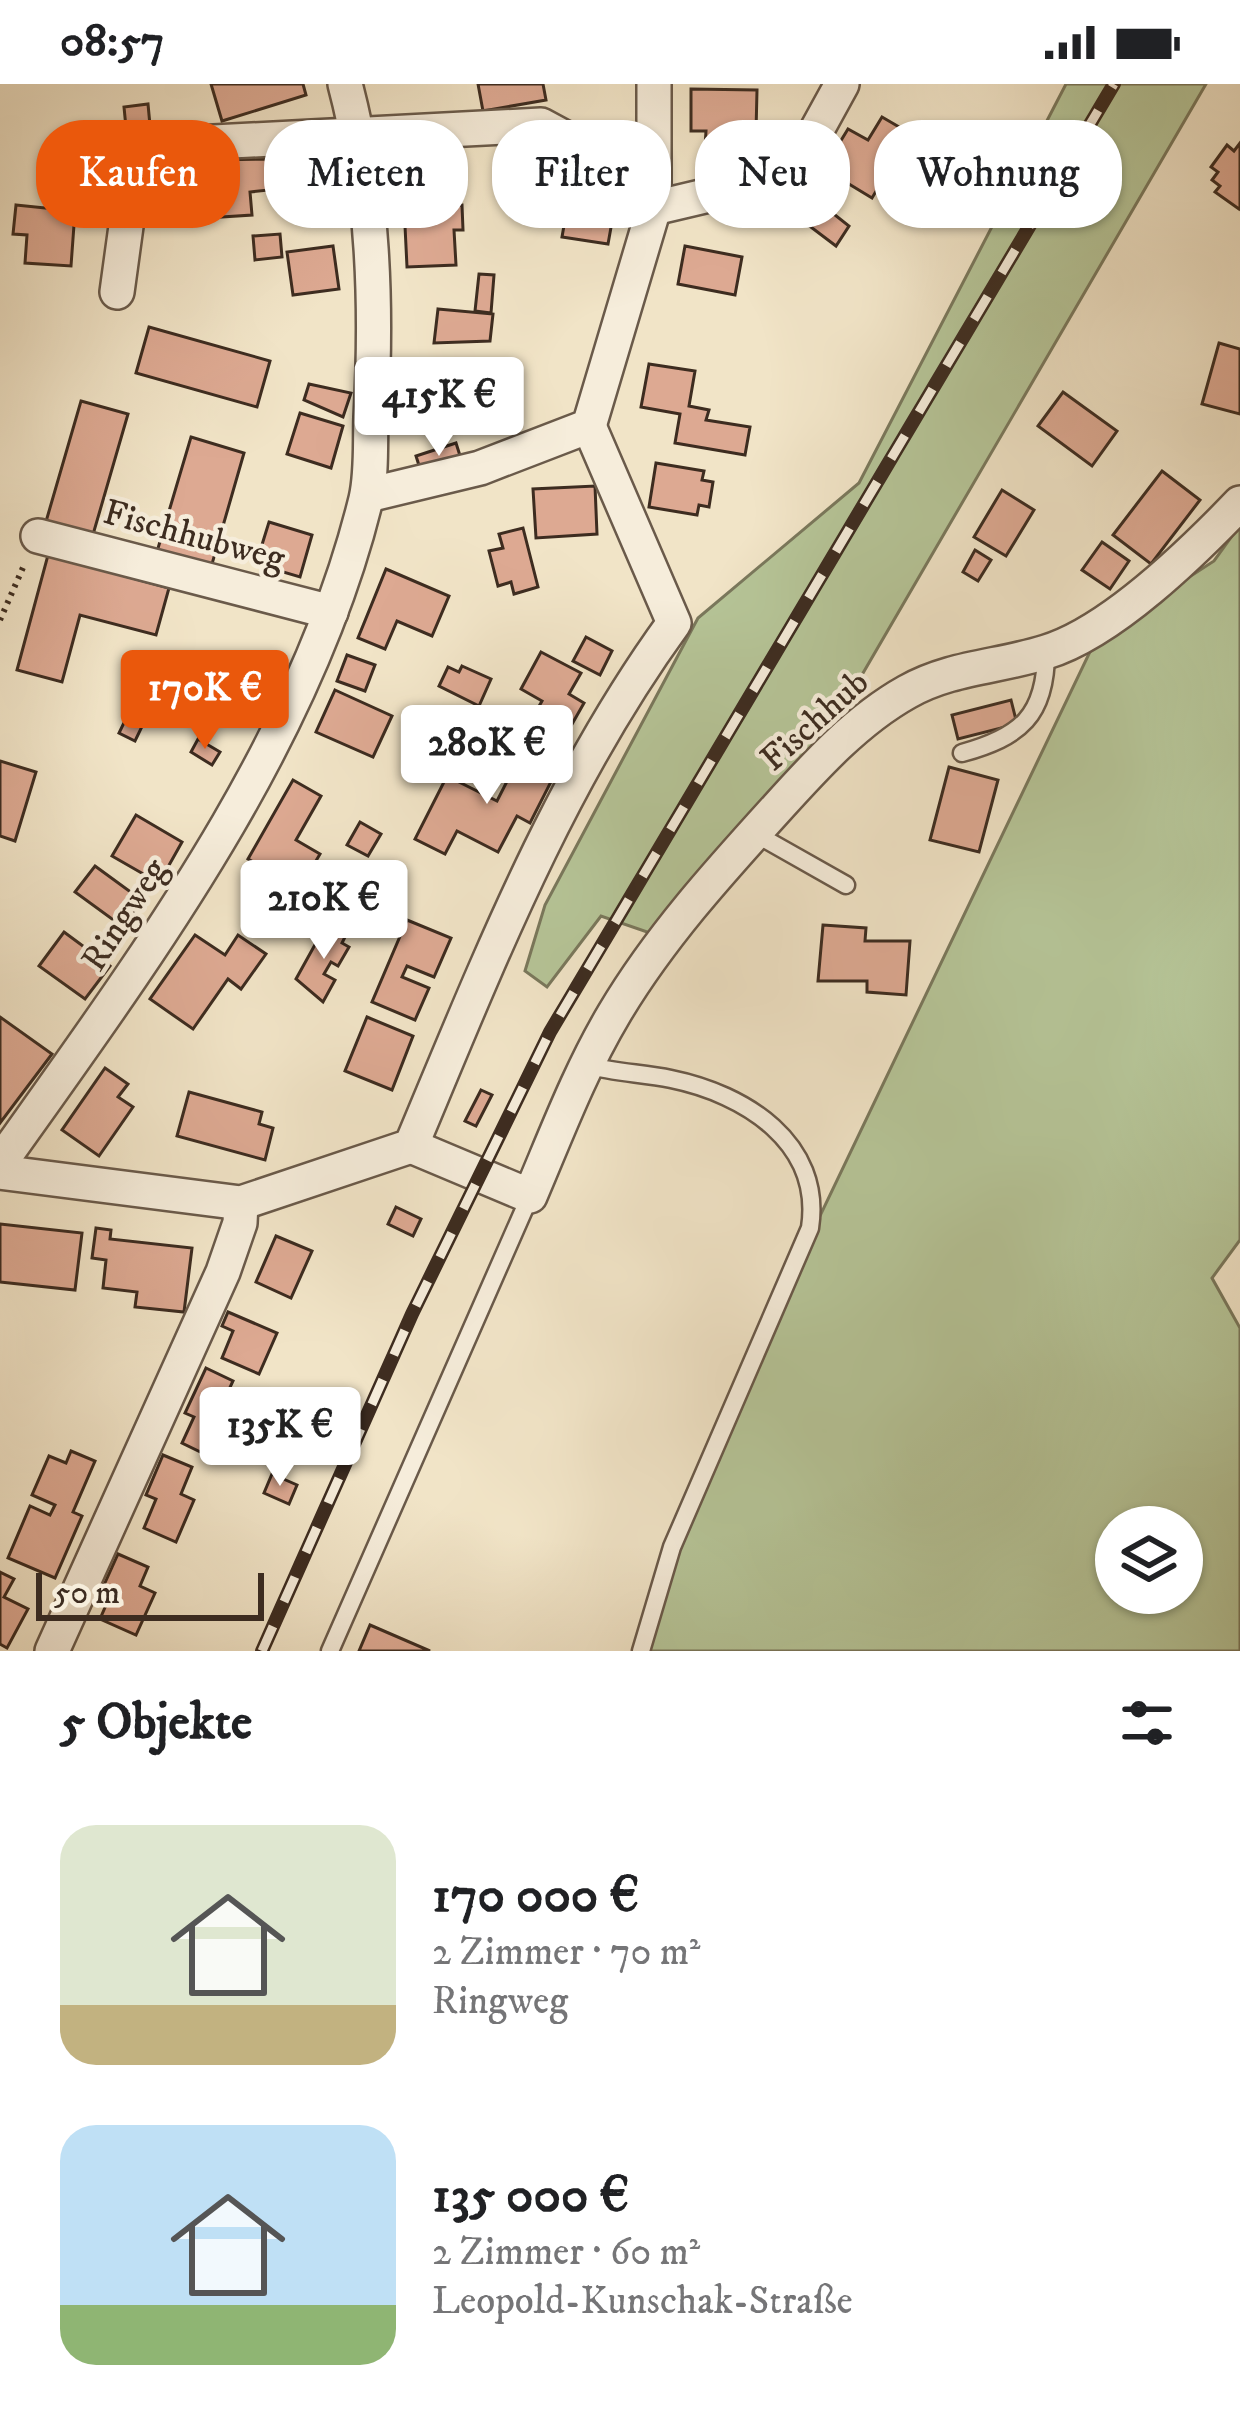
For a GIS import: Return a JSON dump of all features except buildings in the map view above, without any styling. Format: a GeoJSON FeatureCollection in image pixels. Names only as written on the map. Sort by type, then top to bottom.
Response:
{"type":"FeatureCollection","features":[{"type":"Feature","properties":{"kind":"street","name":"Ringweg"},"geometry":{"type":"LineString","coordinates":[[345,84],[355,120]]}},
{"type":"Feature","properties":{"kind":"street"},"geometry":{"type":"LineString","coordinates":[[654,84],[654,120]]}},
{"type":"Feature","properties":{"kind":"street"},"geometry":{"type":"LineString","coordinates":[[671,194],[785,177],[797,166],[842,84]]}},
{"type":"Feature","properties":{"kind":"street"},"geometry":{"type":"LineString","coordinates":[[117,292],[137,146],[264,139]]}},
{"type":"Feature","properties":{"kind":"street","name":"Ringweg"},"geometry":{"type":"LineString","coordinates":[[0,1163],[232,822],[331,612],[368,495],[377,311],[369,228]]}},
{"type":"Feature","properties":{"kind":"street"},"geometry":{"type":"LineString","coordinates":[[411,1146],[528,869],[631,682],[674,623],[589,426],[645,228]]}},
{"type":"Feature","properties":{"kind":"street"},"geometry":{"type":"LineString","coordinates":[[368,495],[480,468],[589,426]]}},
{"type":"Feature","properties":{"kind":"street","name":"Fischhub"},"geometry":{"type":"LineString","coordinates":[[530,1196],[587,1065],[640,972],[817,764],[904,693],[946,673],[1046,652],[1094,627],[1154,582],[1238,506]]}},
{"type":"Feature","properties":{"kind":"street","name":"Fischhubweg"},"geometry":{"type":"LineString","coordinates":[[38,536],[331,612]]}},
{"type":"Feature","properties":{"kind":"street"},"geometry":{"type":"LineString","coordinates":[[0,1172],[241,1203],[411,1146],[530,1196]]}},
{"type":"Feature","properties":{"kind":"street"},"geometry":{"type":"LineString","coordinates":[[52,1651],[224,1272],[240,1223],[241,1203]]}},
{"type":"Feature","properties":{"kind":"lane"},"geometry":{"type":"LineString","coordinates":[[962,753],[1005,741],[1027,721],[1046,684],[1046,652]]}},
{"type":"Feature","properties":{"kind":"lane"},"geometry":{"type":"LineString","coordinates":[[754,833],[845,885]]}},
{"type":"Feature","properties":{"kind":"lane"},"geometry":{"type":"LineString","coordinates":[[587,1065],[672,1079],[742,1103],[794,1148],[806,1169],[814,1202],[810,1228],[672,1547],[641,1651]]}},
{"type":"Feature","properties":{"kind":"lane","name":"Fischhub"},"geometry":{"type":"LineString","coordinates":[[330,1651],[530,1196]]}},
{"type":"Feature","properties":{"kind":"path"},"geometry":{"type":"LineString","coordinates":[[0,620],[38,536]]}},
{"type":"Feature","properties":{"kind":"green space"},"geometry":{"type":"Polygon","coordinates":[[[1066,84],[1206,84],[831,728],[650,933],[601,916],[547,987],[525,971],[545,905],[698,618],[859,483],[991,228],[1122,228],[1122,120],[1047,120],[1066,84]]]}},
{"type":"Feature","properties":{"kind":"green space"},"geometry":{"type":"Polygon","coordinates":[[[1240,525],[1240,1240],[1212,1278],[1240,1328],[1240,1651],[640,1651],[774,1312],[1097,637],[1214,561],[1240,525]]]}},
{"type":"Feature","properties":{"kind":"railway"},"geometry":{"type":"LineString","coordinates":[[262,1651],[412,1314],[550,1032],[1114,84]]}}]}
